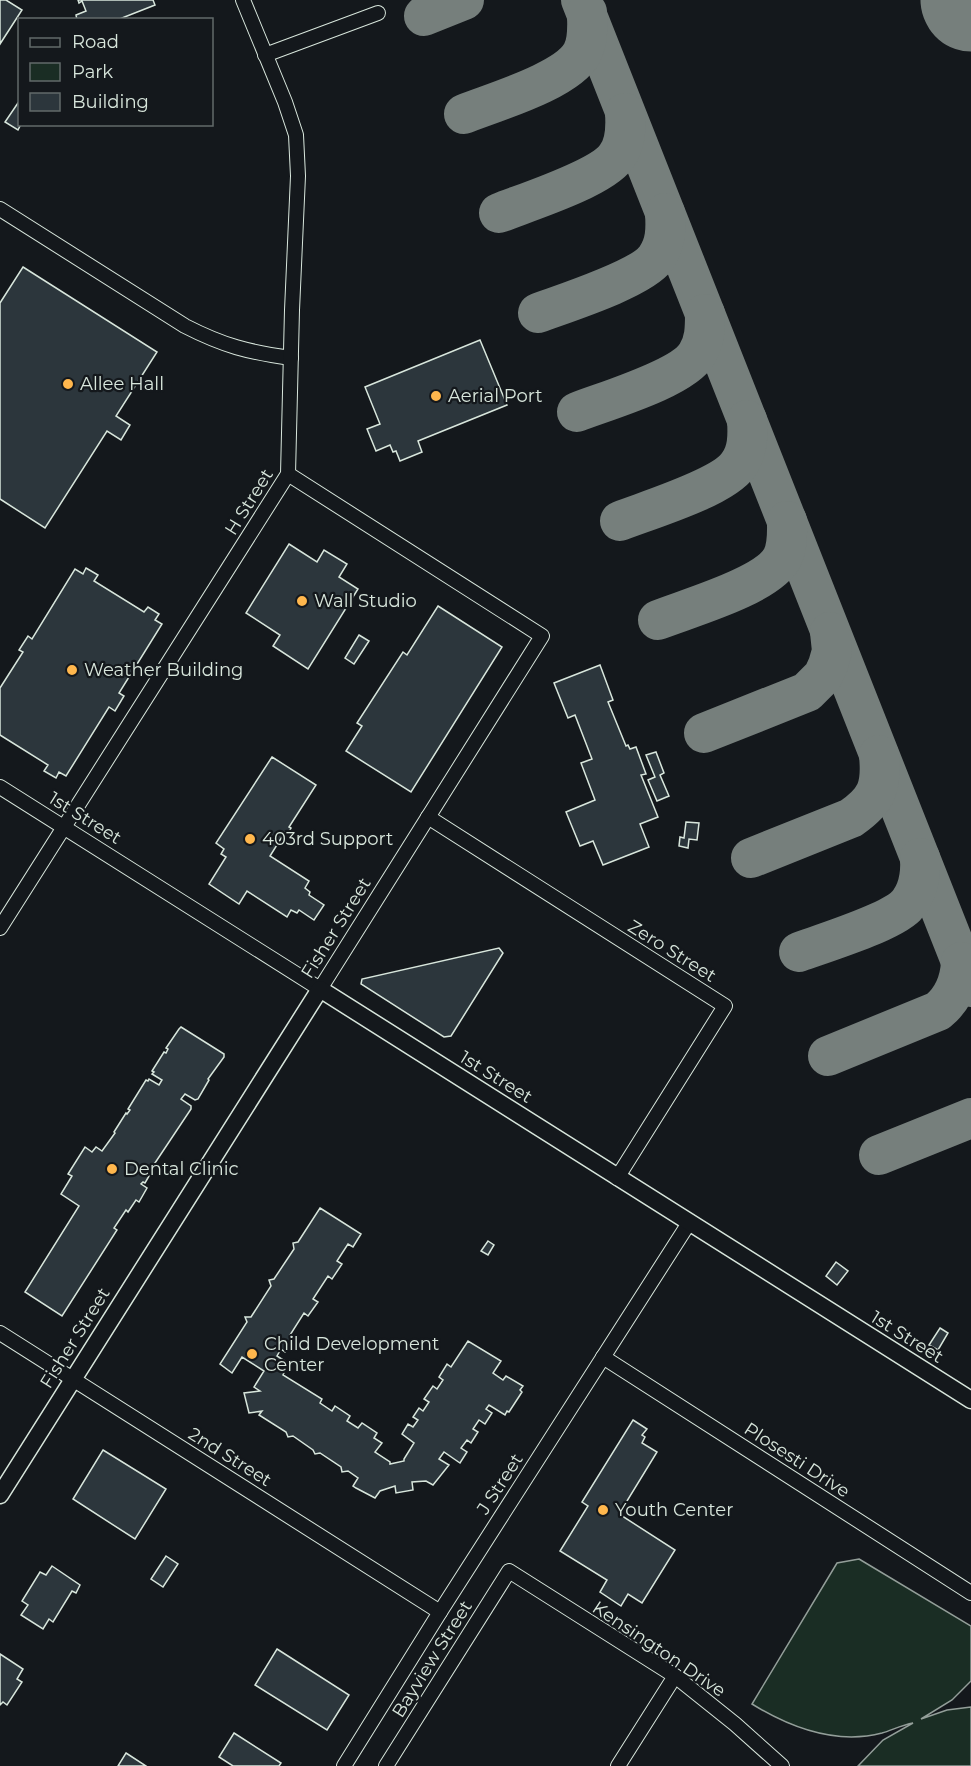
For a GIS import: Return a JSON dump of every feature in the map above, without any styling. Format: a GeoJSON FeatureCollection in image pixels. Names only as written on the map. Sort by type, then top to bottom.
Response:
{"type":"FeatureCollection","features":[{"type":"Feature","properties":{"kind":"street","name":"H Street"},"geometry":{"type":"LineString","coordinates":[[0,928],[288,474],[298,177],[296,135],[285,102],[243,0]]}},
{"type":"Feature","properties":{"kind":"street"},"geometry":{"type":"LineString","coordinates":[[265,55],[378,13]]}},
{"type":"Feature","properties":{"kind":"street"},"geometry":{"type":"LineString","coordinates":[[0,209],[185,326],[210,339],[234,348],[291,358]]}},
{"type":"Feature","properties":{"kind":"street","name":"Fisher Street"},"geometry":{"type":"LineString","coordinates":[[0,1495],[542,636],[288,474]]}},
{"type":"Feature","properties":{"kind":"street","name":"1st Street"},"geometry":{"type":"LineString","coordinates":[[0,787],[971,1400]]}},
{"type":"Feature","properties":{"kind":"street","name":"Zero Street"},"geometry":{"type":"LineString","coordinates":[[428,817],[725,1006],[617,1178]]}},
{"type":"Feature","properties":{"kind":"street","name":"J Street"},"geometry":{"type":"LineString","coordinates":[[344,1766],[689,1223]]}},
{"type":"Feature","properties":{"kind":"street","name":"2nd Street"},"geometry":{"type":"LineString","coordinates":[[0,1333],[440,1612]]}},
{"type":"Feature","properties":{"kind":"street","name":"Plosesti Drive"},"geometry":{"type":"LineString","coordinates":[[603,1357],[971,1593]]}},
{"type":"Feature","properties":{"kind":"street","name":"Kensington Drive"},"geometry":{"type":"LineString","coordinates":[[509,1571],[675,1677],[735,1724],[782,1766]]}},
{"type":"Feature","properties":{"kind":"street","name":"Bayview Street"},"geometry":{"type":"LineString","coordinates":[[386,1766],[509,1571]]}},
{"type":"Feature","properties":{"kind":"street"},"geometry":{"type":"LineString","coordinates":[[618,1766],[675,1677]]}},
{"type":"Feature","properties":{"kind":"green space"},"geometry":{"type":"Polygon","coordinates":[[[859,1559],[971,1626],[971,1681],[952,1700],[921,1719],[947,1710],[971,1707],[971,1766],[858,1766],[883,1740],[913,1723],[865,1736],[831,1735],[798,1727],[752,1704],[837,1563],[859,1559]]]}},
{"type":"Feature","properties":{"kind":"building"},"geometry":{"type":"Polygon","coordinates":[[[0,0],[6,0],[22,10],[0,44],[0,0]]]}},
{"type":"Feature","properties":{"kind":"building"},"geometry":{"type":"Polygon","coordinates":[[[78,0],[153,0],[155,5],[122,18],[77,18],[76,15],[86,11],[82,1],[79,3],[78,0]]]}},
{"type":"Feature","properties":{"kind":"building"},"geometry":{"type":"Polygon","coordinates":[[[18,103],[18,126],[20,126],[18,130],[5,122],[18,103]]]}},
{"type":"Feature","properties":{"kind":"building","name":"Allee Hall"},"geometry":{"type":"Polygon","coordinates":[[[23,267],[157,352],[116,416],[130,425],[121,440],[107,431],[45,528],[0,499],[0,303],[23,267]]]}},
{"type":"Feature","properties":{"kind":"building","name":"Aerial Port"},"geometry":{"type":"Polygon","coordinates":[[[480,340],[507,405],[418,441],[422,452],[400,461],[396,451],[393,452],[390,445],[376,451],[367,429],[380,424],[365,387],[480,340]]]}},
{"type":"Feature","properties":{"kind":"building","name":"Wall Studio"},"geometry":{"type":"Polygon","coordinates":[[[289,544],[317,562],[324,550],[347,564],[339,577],[358,589],[308,669],[273,646],[280,635],[246,613],[289,544]]]}},
{"type":"Feature","properties":{"kind":"building","name":"Weather Building"},"geometry":{"type":"Polygon","coordinates":[[[86,568],[98,575],[94,581],[144,612],[148,607],[159,614],[155,620],[162,624],[119,693],[124,696],[115,711],[109,707],[66,776],[59,772],[56,778],[44,771],[48,765],[0,735],[0,688],[23,652],[19,650],[28,636],[32,639],[75,569],[83,574],[86,568]]]}},
{"type":"Feature","properties":{"kind":"building"},"geometry":{"type":"Polygon","coordinates":[[[438,606],[502,647],[411,792],[346,751],[362,726],[357,723],[403,652],[407,655],[438,606]]]}},
{"type":"Feature","properties":{"kind":"building"},"geometry":{"type":"Polygon","coordinates":[[[359,635],[369,641],[354,664],[345,658],[359,635]]]}},
{"type":"Feature","properties":{"kind":"building"},"geometry":{"type":"Polygon","coordinates":[[[600,665],[613,700],[608,702],[626,746],[628,745],[630,749],[636,747],[646,774],[641,775],[658,817],[640,824],[649,847],[603,865],[593,841],[580,846],[566,812],[595,800],[581,763],[592,759],[575,715],[568,718],[554,683],[600,665]]]}},
{"type":"Feature","properties":{"kind":"building"},"geometry":{"type":"Polygon","coordinates":[[[656,752],[664,773],[660,775],[669,796],[657,801],[648,780],[655,777],[646,755],[656,752]]]}},
{"type":"Feature","properties":{"kind":"building","name":"403rd Support"},"geometry":{"type":"Polygon","coordinates":[[[272,757],[316,785],[289,827],[291,828],[288,834],[285,832],[270,856],[309,881],[305,888],[310,892],[309,895],[324,905],[314,920],[299,910],[297,913],[291,910],[287,917],[247,891],[239,904],[209,884],[226,857],[221,854],[224,849],[216,843],[272,757]]]}},
{"type":"Feature","properties":{"kind":"building"},"geometry":{"type":"Polygon","coordinates":[[[686,822],[699,823],[697,840],[689,839],[688,848],[679,846],[680,837],[684,838],[686,822]]]}},
{"type":"Feature","properties":{"kind":"building"},"geometry":{"type":"Polygon","coordinates":[[[499,948],[503,953],[451,1036],[444,1037],[361,984],[362,979],[499,948]]]}},
{"type":"Feature","properties":{"kind":"building","name":"Dental Clinic"},"geometry":{"type":"Polygon","coordinates":[[[181,1027],[224,1054],[224,1057],[208,1079],[198,1099],[195,1100],[185,1094],[181,1099],[191,1106],[191,1109],[155,1163],[145,1183],[141,1184],[147,1188],[139,1202],[136,1200],[128,1212],[126,1210],[114,1228],[117,1230],[62,1316],[25,1292],[79,1206],[61,1194],[72,1176],[68,1174],[85,1147],[92,1152],[96,1147],[102,1151],[130,1110],[128,1109],[146,1080],[149,1079],[159,1085],[162,1080],[152,1074],[154,1072],[152,1071],[181,1027]]]}},
{"type":"Feature","properties":{"kind":"building","name":"Child Development Center"},"geometry":{"type":"Polygon","coordinates":[[[320,1208],[361,1234],[353,1247],[348,1244],[337,1261],[342,1264],[332,1279],[328,1276],[313,1299],[318,1302],[308,1316],[304,1313],[290,1335],[294,1338],[285,1352],[281,1349],[277,1356],[288,1363],[283,1375],[322,1399],[320,1403],[332,1411],[335,1406],[350,1416],[347,1421],[358,1428],[362,1423],[377,1433],[374,1438],[382,1443],[375,1452],[390,1464],[404,1461],[414,1443],[402,1434],[408,1424],[413,1427],[418,1420],[413,1417],[419,1408],[423,1411],[429,1402],[424,1399],[433,1386],[437,1389],[443,1380],[439,1377],[447,1364],[451,1367],[468,1341],[501,1361],[493,1373],[503,1380],[506,1376],[523,1386],[520,1390],[522,1392],[505,1415],[489,1405],[486,1409],[492,1413],[485,1424],[479,1420],[473,1429],[478,1432],[471,1443],[467,1440],[461,1448],[467,1452],[460,1463],[444,1452],[439,1459],[449,1465],[433,1485],[426,1481],[412,1482],[413,1490],[396,1493],[395,1486],[380,1491],[375,1498],[356,1488],[353,1486],[358,1478],[348,1471],[342,1472],[341,1467],[320,1453],[315,1454],[313,1450],[293,1436],[288,1437],[286,1432],[259,1415],[262,1411],[249,1413],[244,1393],[260,1391],[254,1387],[264,1371],[242,1357],[232,1373],[220,1364],[247,1322],[245,1317],[251,1317],[271,1286],[269,1280],[274,1279],[294,1249],[293,1243],[298,1242],[320,1208]]]}},
{"type":"Feature","properties":{"kind":"building"},"geometry":{"type":"Polygon","coordinates":[[[488,1241],[494,1245],[488,1255],[481,1251],[488,1241]]]}},
{"type":"Feature","properties":{"kind":"building"},"geometry":{"type":"Polygon","coordinates":[[[836,1262],[848,1271],[837,1285],[826,1276],[836,1262]]]}},
{"type":"Feature","properties":{"kind":"building"},"geometry":{"type":"Polygon","coordinates":[[[940,1328],[948,1333],[938,1350],[929,1345],[940,1328]]]}},
{"type":"Feature","properties":{"kind":"building","name":"Youth Center"},"geometry":{"type":"Polygon","coordinates":[[[633,1420],[647,1429],[642,1435],[645,1437],[642,1443],[657,1452],[619,1514],[675,1550],[642,1603],[628,1594],[621,1606],[600,1592],[607,1580],[560,1551],[588,1506],[582,1502],[633,1420]]]}},
{"type":"Feature","properties":{"kind":"building"},"geometry":{"type":"Polygon","coordinates":[[[103,1450],[166,1489],[135,1539],[73,1499],[103,1450]]]}},
{"type":"Feature","properties":{"kind":"building"},"geometry":{"type":"Polygon","coordinates":[[[166,1556],[178,1564],[163,1587],[151,1579],[166,1556]]]}},
{"type":"Feature","properties":{"kind":"building"},"geometry":{"type":"Polygon","coordinates":[[[52,1566],[80,1585],[76,1593],[72,1591],[53,1622],[49,1619],[43,1629],[21,1615],[28,1605],[22,1601],[40,1572],[46,1575],[52,1566]]]}},
{"type":"Feature","properties":{"kind":"building"},"geometry":{"type":"Polygon","coordinates":[[[277,1649],[349,1695],[327,1730],[255,1685],[277,1649]]]}},
{"type":"Feature","properties":{"kind":"building"},"geometry":{"type":"Polygon","coordinates":[[[0,1654],[23,1669],[17,1679],[22,1682],[7,1705],[3,1702],[0,1705],[0,1654]]]}},
{"type":"Feature","properties":{"kind":"building"},"geometry":{"type":"Polygon","coordinates":[[[234,1733],[281,1763],[279,1766],[233,1766],[219,1757],[234,1733]]]}},
{"type":"Feature","properties":{"kind":"building"},"geometry":{"type":"Polygon","coordinates":[[[126,1753],[146,1766],[118,1766],[126,1753]]]}},
{"type":"Feature","properties":{"kind":"taxiway"},"geometry":{"type":"LineString","coordinates":[[424,16],[464,0]]}},
{"type":"Feature","properties":{"kind":"taxiway"},"geometry":{"type":"LineString","coordinates":[[581,0],[971,987]]}},
{"type":"Feature","properties":{"kind":"taxiway"},"geometry":{"type":"LineString","coordinates":[[464,114],[529,90],[561,73],[574,63],[586,43],[587,12]]}},
{"type":"Feature","properties":{"kind":"taxiway"},"geometry":{"type":"LineString","coordinates":[[499,213],[562,189],[608,165],[616,157],[624,141],[625,113]]}},
{"type":"Feature","properties":{"kind":"taxiway"},"geometry":{"type":"LineString","coordinates":[[538,313],[602,290],[648,266],[656,258],[664,242],[665,213]]}},
{"type":"Feature","properties":{"kind":"taxiway"},"geometry":{"type":"LineString","coordinates":[[577,412],[660,380],[689,363],[702,344],[705,314]]}},
{"type":"Feature","properties":{"kind":"taxiway"},"geometry":{"type":"LineString","coordinates":[[620,521],[701,490],[729,474],[744,455],[747,420]]}},
{"type":"Feature","properties":{"kind":"taxiway"},"geometry":{"type":"LineString","coordinates":[[658,620],[726,595],[761,578],[782,558],[787,540],[787,521]]}},
{"type":"Feature","properties":{"kind":"taxiway"},"geometry":{"type":"LineString","coordinates":[[704,733],[807,692],[823,676],[828,665],[832,651],[830,632]]}},
{"type":"Feature","properties":{"kind":"taxiway"},"geometry":{"type":"LineString","coordinates":[[751,858],[851,818],[860,811],[876,792],[880,776],[879,755]]}},
{"type":"Feature","properties":{"kind":"taxiway"},"geometry":{"type":"LineString","coordinates":[[799,952],[871,926],[906,906],[918,884],[920,858]]}},
{"type":"Feature","properties":{"kind":"taxiway"},"geometry":{"type":"LineString","coordinates":[[828,1056],[938,1011],[955,989],[961,962]]}},
{"type":"Feature","properties":{"kind":"taxiway"},"geometry":{"type":"LineString","coordinates":[[879,1155],[971,1118]]}},
{"type":"Feature","properties":{"kind":"place","name":"Allee Hall"},"geometry":{"type":"Point","coordinates":[68,384]}},
{"type":"Feature","properties":{"kind":"place","name":"Aerial Port"},"geometry":{"type":"Point","coordinates":[436,396]}},
{"type":"Feature","properties":{"kind":"place","name":"Wall Studio"},"geometry":{"type":"Point","coordinates":[302,601]}},
{"type":"Feature","properties":{"kind":"place","name":"Weather Building"},"geometry":{"type":"Point","coordinates":[72,670]}},
{"type":"Feature","properties":{"kind":"place","name":"403rd Support"},"geometry":{"type":"Point","coordinates":[250,839]}},
{"type":"Feature","properties":{"kind":"place","name":"Dental Clinic"},"geometry":{"type":"Point","coordinates":[112,1169]}},
{"type":"Feature","properties":{"kind":"place","name":"Child Development Center"},"geometry":{"type":"Point","coordinates":[252,1354]}},
{"type":"Feature","properties":{"kind":"place","name":"Youth Center"},"geometry":{"type":"Point","coordinates":[603,1510]}}]}
